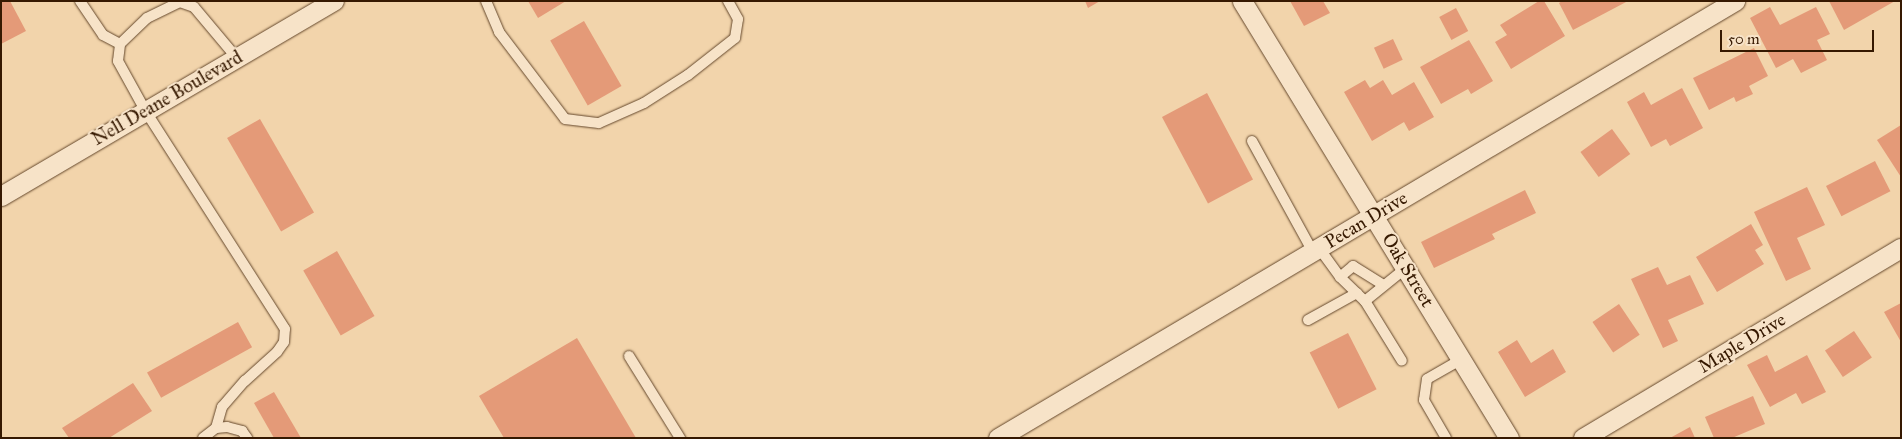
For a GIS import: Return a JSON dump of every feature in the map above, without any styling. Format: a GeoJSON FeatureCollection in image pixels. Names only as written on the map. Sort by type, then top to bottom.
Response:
{"type":"FeatureCollection","features":[{"type":"Feature","properties":{"kind":"street","name":"Nell Deane Boulevard"},"geometry":{"type":"LineString","coordinates":[[1,196],[334,1]]}},
{"type":"Feature","properties":{"kind":"street","name":"Oak Street"},"geometry":{"type":"LineString","coordinates":[[1242,1],[1407,267],[1509,438]]}},
{"type":"Feature","properties":{"kind":"street","name":"Pecan Drive"},"geometry":{"type":"LineString","coordinates":[[998,438],[1735,1]]}},
{"type":"Feature","properties":{"kind":"street","name":"Maple Drive"},"geometry":{"type":"LineString","coordinates":[[1583,438],[1901,248]]}},
{"type":"Feature","properties":{"kind":"lane"},"geometry":{"type":"LineString","coordinates":[[80,1],[102,35],[120,44]]}},
{"type":"Feature","properties":{"kind":"lane"},"geometry":{"type":"LineString","coordinates":[[486,1],[499,32],[565,119],[599,123],[644,103],[735,38],[738,19],[728,1]]}},
{"type":"Feature","properties":{"kind":"lane"},"geometry":{"type":"LineString","coordinates":[[203,438],[216,428],[222,407],[245,381],[277,352],[284,342],[285,329],[145,110],[118,61],[120,44],[147,18],[180,2],[194,7],[236,57]]}},
{"type":"Feature","properties":{"kind":"lane"},"geometry":{"type":"LineString","coordinates":[[1252,141],[1316,250],[1361,297],[1402,361]]}},
{"type":"Feature","properties":{"kind":"lane"},"geometry":{"type":"LineString","coordinates":[[1340,277],[1353,266],[1384,285]]}},
{"type":"Feature","properties":{"kind":"lane"},"geometry":{"type":"LineString","coordinates":[[1308,320],[1384,285],[1407,267]]}},
{"type":"Feature","properties":{"kind":"lane"},"geometry":{"type":"LineString","coordinates":[[629,356],[680,438]]}},
{"type":"Feature","properties":{"kind":"lane"},"geometry":{"type":"LineString","coordinates":[[1446,438],[1424,400],[1427,379],[1462,359]]}},
{"type":"Feature","properties":{"kind":"lane"},"geometry":{"type":"LineString","coordinates":[[216,428],[242,430],[247,438]]}},
{"type":"Feature","properties":{"kind":"building"},"geometry":{"type":"Polygon","coordinates":[[[1,1],[10,1],[26,31],[1,44],[1,1]]]}},
{"type":"Feature","properties":{"kind":"building"},"geometry":{"type":"Polygon","coordinates":[[[528,1],[566,1],[538,18],[528,1]]]}},
{"type":"Feature","properties":{"kind":"building"},"geometry":{"type":"Polygon","coordinates":[[[1085,1],[1100,1],[1088,8],[1085,1]]]}},
{"type":"Feature","properties":{"kind":"building"},"geometry":{"type":"Polygon","coordinates":[[[1290,1],[1323,1],[1330,13],[1304,26],[1290,1]]]}},
{"type":"Feature","properties":{"kind":"building"},"geometry":{"type":"Polygon","coordinates":[[[1539,1],[1544,1],[1565,36],[1511,69],[1495,42],[1507,35],[1500,25],[1539,1]]]}},
{"type":"Feature","properties":{"kind":"building"},"geometry":{"type":"Polygon","coordinates":[[[1562,1],[1628,1],[1573,30],[1559,3],[1562,1]]]}},
{"type":"Feature","properties":{"kind":"building"},"geometry":{"type":"Polygon","coordinates":[[[1829,1],[1895,1],[1844,30],[1829,1]]]}},
{"type":"Feature","properties":{"kind":"building"},"geometry":{"type":"Polygon","coordinates":[[[1770,7],[1780,25],[1816,7],[1830,34],[1817,40],[1827,60],[1801,73],[1793,59],[1776,68],[1750,18],[1770,7]]]}},
{"type":"Feature","properties":{"kind":"building"},"geometry":{"type":"Polygon","coordinates":[[[1456,8],[1468,31],[1451,40],[1439,17],[1456,8]]]}},
{"type":"Feature","properties":{"kind":"building"},"geometry":{"type":"Polygon","coordinates":[[[584,21],[622,86],[588,105],[550,40],[584,21]]]}},
{"type":"Feature","properties":{"kind":"building"},"geometry":{"type":"Polygon","coordinates":[[[1393,39],[1403,60],[1384,69],[1374,48],[1393,39]]]}},
{"type":"Feature","properties":{"kind":"building"},"geometry":{"type":"Polygon","coordinates":[[[1469,40],[1493,81],[1471,94],[1468,89],[1441,104],[1420,67],[1469,40]]]}},
{"type":"Feature","properties":{"kind":"building"},"geometry":{"type":"Polygon","coordinates":[[[1754,48],[1768,76],[1749,86],[1753,94],[1736,102],[1734,97],[1709,110],[1693,78],[1754,48]]]}},
{"type":"Feature","properties":{"kind":"building"},"geometry":{"type":"Polygon","coordinates":[[[1365,80],[1370,88],[1383,80],[1392,95],[1414,82],[1434,117],[1409,131],[1404,122],[1372,141],[1344,92],[1365,80]]]}},
{"type":"Feature","properties":{"kind":"building"},"geometry":{"type":"Polygon","coordinates":[[[1682,88],[1703,128],[1670,146],[1666,139],[1651,147],[1627,102],[1644,92],[1651,105],[1682,88]]]}},
{"type":"Feature","properties":{"kind":"building"},"geometry":{"type":"Polygon","coordinates":[[[1207,93],[1253,180],[1208,203],[1162,117],[1207,93]]]}},
{"type":"Feature","properties":{"kind":"building"},"geometry":{"type":"Polygon","coordinates":[[[260,119],[314,213],[281,232],[227,138],[260,119]]]}},
{"type":"Feature","properties":{"kind":"building"},"geometry":{"type":"Polygon","coordinates":[[[1901,125],[1901,177],[1877,140],[1901,125]]]}},
{"type":"Feature","properties":{"kind":"building"},"geometry":{"type":"Polygon","coordinates":[[[1612,129],[1630,154],[1599,177],[1580,152],[1612,129]]]}},
{"type":"Feature","properties":{"kind":"building"},"geometry":{"type":"Polygon","coordinates":[[[1875,161],[1890,191],[1841,216],[1826,186],[1875,161]]]}},
{"type":"Feature","properties":{"kind":"building"},"geometry":{"type":"Polygon","coordinates":[[[1807,187],[1825,225],[1797,238],[1811,269],[1786,281],[1754,212],[1807,187]]]}},
{"type":"Feature","properties":{"kind":"building"},"geometry":{"type":"Polygon","coordinates":[[[1525,190],[1536,213],[1492,234],[1495,239],[1434,268],[1421,242],[1525,190]]]}},
{"type":"Feature","properties":{"kind":"building"},"geometry":{"type":"Polygon","coordinates":[[[1751,224],[1763,245],[1755,250],[1764,264],[1717,292],[1696,257],[1751,224]]]}},
{"type":"Feature","properties":{"kind":"building"},"geometry":{"type":"Polygon","coordinates":[[[337,251],[374,316],[341,335],[303,270],[337,251]]]}},
{"type":"Feature","properties":{"kind":"building"},"geometry":{"type":"Polygon","coordinates":[[[1658,267],[1667,285],[1690,275],[1704,304],[1668,320],[1678,341],[1663,348],[1631,279],[1658,267]]]}},
{"type":"Feature","properties":{"kind":"building"},"geometry":{"type":"Polygon","coordinates":[[[1901,303],[1901,342],[1884,312],[1901,303]]]}},
{"type":"Feature","properties":{"kind":"building"},"geometry":{"type":"Polygon","coordinates":[[[1619,304],[1640,335],[1613,353],[1592,322],[1619,304]]]}},
{"type":"Feature","properties":{"kind":"building"},"geometry":{"type":"Polygon","coordinates":[[[238,322],[252,347],[161,398],[147,372],[238,322]]]}},
{"type":"Feature","properties":{"kind":"building"},"geometry":{"type":"Polygon","coordinates":[[[1854,331],[1872,358],[1843,377],[1825,351],[1854,331]]]}},
{"type":"Feature","properties":{"kind":"building"},"geometry":{"type":"Polygon","coordinates":[[[1348,333],[1377,389],[1338,409],[1310,353],[1348,333]]]}},
{"type":"Feature","properties":{"kind":"building"},"geometry":{"type":"Polygon","coordinates":[[[577,338],[636,438],[504,438],[479,396],[577,338]]]}},
{"type":"Feature","properties":{"kind":"building"},"geometry":{"type":"Polygon","coordinates":[[[1517,340],[1531,363],[1553,349],[1566,372],[1525,397],[1498,352],[1517,340]]]}},
{"type":"Feature","properties":{"kind":"building"},"geometry":{"type":"Polygon","coordinates":[[[1767,355],[1775,372],[1807,355],[1826,392],[1802,404],[1796,393],[1770,407],[1747,365],[1767,355]]]}},
{"type":"Feature","properties":{"kind":"building"},"geometry":{"type":"Polygon","coordinates":[[[133,383],[152,411],[109,438],[69,438],[62,428],[133,383]]]}},
{"type":"Feature","properties":{"kind":"building"},"geometry":{"type":"Polygon","coordinates":[[[274,392],[301,438],[274,438],[254,403],[274,392]]]}},
{"type":"Feature","properties":{"kind":"building"},"geometry":{"type":"Polygon","coordinates":[[[1753,396],[1765,424],[1732,438],[1714,438],[1705,417],[1753,396]]]}},
{"type":"Feature","properties":{"kind":"building"},"geometry":{"type":"Polygon","coordinates":[[[1690,427],[1695,438],[1670,438],[1690,427]]]}}]}
